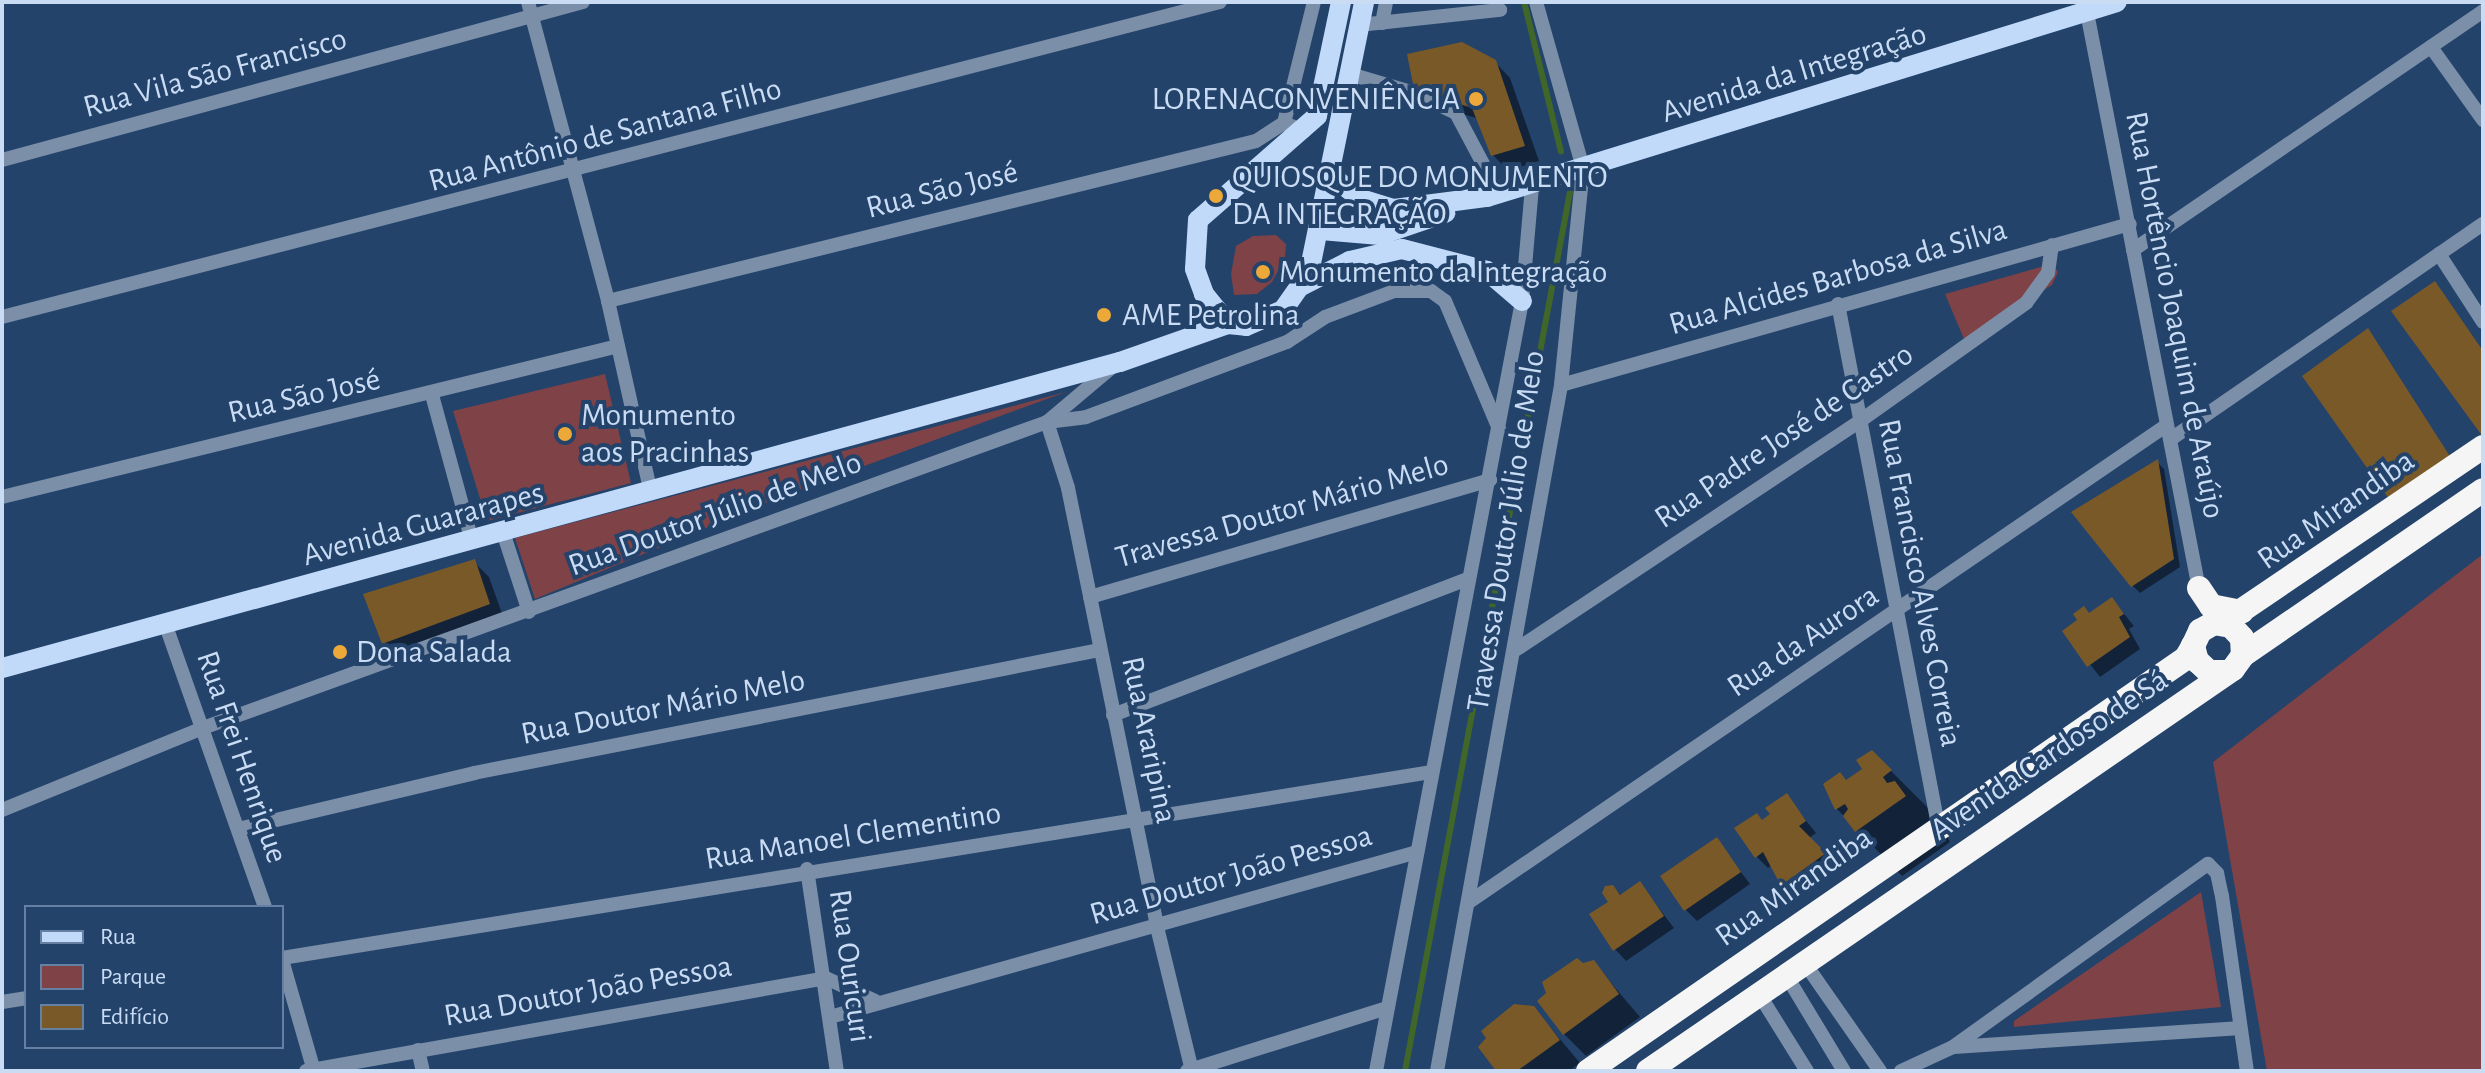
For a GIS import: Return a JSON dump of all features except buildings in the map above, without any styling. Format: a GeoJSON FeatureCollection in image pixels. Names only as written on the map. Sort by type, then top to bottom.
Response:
{"type":"FeatureCollection","features":[{"type":"Feature","properties":{"kind":"highway","name":"Rua Mirandiba"},"geometry":{"type":"LineString","coordinates":[[1588,1071],[1938,825],[2186,658],[2207,631],[2247,611],[2483,447]]}},
{"type":"Feature","properties":{"kind":"highway","name":"Avenida Cardoso de Sá"},"geometry":{"type":"LineString","coordinates":[[1648,1071],[2483,490]]}},
{"type":"Feature","properties":{"kind":"highway"},"geometry":{"type":"LineString","coordinates":[[2199,588],[2220,611],[2247,611]]}},
{"type":"Feature","properties":{"kind":"highway"},"geometry":{"type":"LineString","coordinates":[[2225,672],[2202,667],[2207,631],[2238,631],[2243,655]]}},
{"type":"Feature","properties":{"kind":"main road"},"geometry":{"type":"LineString","coordinates":[[1228,324],[1204,294],[1195,269],[1195,230],[1206,211],[1304,131],[1320,108],[1341,2]]}},
{"type":"Feature","properties":{"kind":"main road"},"geometry":{"type":"LineString","coordinates":[[1301,286],[1321,230],[1364,2]]}},
{"type":"Feature","properties":{"kind":"main road","name":"Avenida da Integração"},"geometry":{"type":"LineString","coordinates":[[1331,176],[1361,199],[1394,209],[1493,195],[1532,186],[2086,8],[2117,2]]}},
{"type":"Feature","properties":{"kind":"main road","name":"Avenida da Integração"},"geometry":{"type":"LineString","coordinates":[[1321,230],[1380,235],[1493,195]]}},
{"type":"Feature","properties":{"kind":"main road"},"geometry":{"type":"LineString","coordinates":[[1301,286],[1350,261],[1402,249],[1487,271],[1522,301]]}},
{"type":"Feature","properties":{"kind":"main road","name":"Avenida Guararapes"},"geometry":{"type":"LineString","coordinates":[[2,668],[166,626],[1120,362],[1228,324],[1262,321],[1283,310],[1301,286]]}},
{"type":"Feature","properties":{"kind":"street","name":"Rua Vila São Francisco"},"geometry":{"type":"LineString","coordinates":[[2,160],[529,9],[583,2]]}},
{"type":"Feature","properties":{"kind":"street","name":"Rua Antônio de Santana Filho"},"geometry":{"type":"LineString","coordinates":[[2,317],[573,173],[1220,2]]}},
{"type":"Feature","properties":{"kind":"street"},"geometry":{"type":"LineString","coordinates":[[1304,131],[1284,123],[1314,2]]}},
{"type":"Feature","properties":{"kind":"street"},"geometry":{"type":"LineString","coordinates":[[1382,23],[1386,2]]}},
{"type":"Feature","properties":{"kind":"street","name":"Travessa Doutor Júlio de Melo"},"geometry":{"type":"LineString","coordinates":[[1437,1071],[1517,649],[1561,385],[1583,168],[1536,2]]}},
{"type":"Feature","properties":{"kind":"street","name":"Rua Hortêncio Joaquim de Araújo"},"geometry":{"type":"LineString","coordinates":[[2086,8],[2207,631]]}},
{"type":"Feature","properties":{"kind":"street"},"geometry":{"type":"LineString","coordinates":[[529,9],[608,301],[651,493]]}},
{"type":"Feature","properties":{"kind":"street"},"geometry":{"type":"LineString","coordinates":[[1359,25],[1500,10]]}},
{"type":"Feature","properties":{"kind":"street"},"geometry":{"type":"LineString","coordinates":[[2133,250],[2483,11]]}},
{"type":"Feature","properties":{"kind":"street"},"geometry":{"type":"LineString","coordinates":[[2431,47],[2483,120]]}},
{"type":"Feature","properties":{"kind":"street"},"geometry":{"type":"LineString","coordinates":[[1350,74],[1414,93],[1456,113],[1493,195]]}},
{"type":"Feature","properties":{"kind":"street","name":"Rua São José"},"geometry":{"type":"LineString","coordinates":[[608,301],[1256,141],[1284,123]]}},
{"type":"Feature","properties":{"kind":"street","name":"Travessa Doutor Júlio de Melo"},"geometry":{"type":"LineString","coordinates":[[1376,1071],[1522,301],[1532,186]]}},
{"type":"Feature","properties":{"kind":"street","name":"Rua Alcides Barbosa da Silva"},"geometry":{"type":"LineString","coordinates":[[1561,385],[1838,304],[2130,224]]}},
{"type":"Feature","properties":{"kind":"street","name":"Rua da Aurora"},"geometry":{"type":"LineString","coordinates":[[1469,902],[1899,609],[2483,224]]}},
{"type":"Feature","properties":{"kind":"street","name":"Rua Padre José de Castro"},"geometry":{"type":"LineString","coordinates":[[1517,649],[1860,421],[2026,303],[2048,273],[2052,245]]}},
{"type":"Feature","properties":{"kind":"street"},"geometry":{"type":"LineString","coordinates":[[2439,254],[2483,322]]}},
{"type":"Feature","properties":{"kind":"street","name":"Rua Doutor Júlio de Melo"},"geometry":{"type":"LineString","coordinates":[[2,810],[200,729],[1047,422],[1086,417],[1272,348],[1325,317],[1394,291],[1431,291],[1445,301]]}},
{"type":"Feature","properties":{"kind":"street","name":"Travessa Doutor Júlio de Melo"},"geometry":{"type":"LineString","coordinates":[[1445,301],[1499,429]]}},
{"type":"Feature","properties":{"kind":"street","name":"Rua Francisco Alves Correia"},"geometry":{"type":"LineString","coordinates":[[1838,304],[1899,609],[1938,825]]}},
{"type":"Feature","properties":{"kind":"street","name":"Rua São José"},"geometry":{"type":"LineString","coordinates":[[2,497],[432,395],[618,346]]}},
{"type":"Feature","properties":{"kind":"street"},"geometry":{"type":"LineString","coordinates":[[1047,422],[1120,362]]}},
{"type":"Feature","properties":{"kind":"street"},"geometry":{"type":"LineString","coordinates":[[432,395],[472,541]]}},
{"type":"Feature","properties":{"kind":"street","name":"Rua Araripina"},"geometry":{"type":"LineString","coordinates":[[1047,422],[1068,488],[1113,715],[1138,821],[1157,927],[1190,1071]]}},
{"type":"Feature","properties":{"kind":"street","name":"Travessa Doutor Mário Melo"},"geometry":{"type":"LineString","coordinates":[[1090,597],[1490,480]]}},
{"type":"Feature","properties":{"kind":"street"},"geometry":{"type":"LineString","coordinates":[[503,532],[529,612]]}},
{"type":"Feature","properties":{"kind":"street"},"geometry":{"type":"LineString","coordinates":[[1113,715],[1469,578]]}},
{"type":"Feature","properties":{"kind":"street","name":"Rua Frei Henrique"},"geometry":{"type":"LineString","coordinates":[[166,626],[264,905]]}},
{"type":"Feature","properties":{"kind":"street","name":"Rua Doutor Mário Melo"},"geometry":{"type":"LineString","coordinates":[[238,829],[474,773],[1100,650]]}},
{"type":"Feature","properties":{"kind":"street","name":"Rua Manoel Clementino"},"geometry":{"type":"LineString","coordinates":[[284,959],[807,869],[1138,821],[1432,772]]}},
{"type":"Feature","properties":{"kind":"street","name":"Rua Doutor João Pessoa"},"geometry":{"type":"LineString","coordinates":[[830,1017],[875,1001],[1157,927],[1417,852]]}},
{"type":"Feature","properties":{"kind":"street"},"geometry":{"type":"LineString","coordinates":[[1901,1071],[1953,1047],[2208,864],[2217,873],[2222,896],[2237,1028],[2247,1071]]}},
{"type":"Feature","properties":{"kind":"street","name":"Rua Ouricuri"},"geometry":{"type":"LineString","coordinates":[[807,869],[826,978],[837,1071]]}},
{"type":"Feature","properties":{"kind":"street"},"geometry":{"type":"LineString","coordinates":[[284,967],[311,1071]]}},
{"type":"Feature","properties":{"kind":"street"},"geometry":{"type":"LineString","coordinates":[[1795,968],[1844,1071]]}},
{"type":"Feature","properties":{"kind":"street"},"geometry":{"type":"LineString","coordinates":[[1795,968],[1880,1071]]}},
{"type":"Feature","properties":{"kind":"street"},"geometry":{"type":"LineString","coordinates":[[826,978],[875,1001]]}},
{"type":"Feature","properties":{"kind":"street","name":"Rua Doutor João Pessoa"},"geometry":{"type":"LineString","coordinates":[[311,1071],[826,978]]}},
{"type":"Feature","properties":{"kind":"street"},"geometry":{"type":"LineString","coordinates":[[1759,994],[1807,1071]]}},
{"type":"Feature","properties":{"kind":"street"},"geometry":{"type":"LineString","coordinates":[[2,1002],[24,998]]}},
{"type":"Feature","properties":{"kind":"street"},"geometry":{"type":"LineString","coordinates":[[1190,1071],[1387,1008]]}},
{"type":"Feature","properties":{"kind":"street"},"geometry":{"type":"LineString","coordinates":[[1953,1047],[2237,1028]]}},
{"type":"Feature","properties":{"kind":"street"},"geometry":{"type":"LineString","coordinates":[[418,1050],[423,1071]]}},
{"type":"Feature","properties":{"kind":"green space"},"geometry":{"type":"Polygon","coordinates":[[[1276,235],[1286,244],[1285,258],[1272,282],[1257,294],[1234,295],[1231,274],[1236,246],[1253,236],[1276,235]]]}},
{"type":"Feature","properties":{"kind":"green space"},"geometry":{"type":"Polygon","coordinates":[[[2052,264],[2058,272],[2052,285],[1964,339],[1945,294],[2052,264]]]}},
{"type":"Feature","properties":{"kind":"green space"},"geometry":{"type":"Polygon","coordinates":[[[605,374],[631,483],[487,521],[453,411],[605,374]]]}},
{"type":"Feature","properties":{"kind":"green space"},"geometry":{"type":"Polygon","coordinates":[[[1066,392],[788,494],[535,599],[515,538],[1066,392]]]}},
{"type":"Feature","properties":{"kind":"green space"},"geometry":{"type":"Polygon","coordinates":[[[2483,554],[2483,1071],[2267,1071],[2213,762],[2483,554]]]}},
{"type":"Feature","properties":{"kind":"green space"},"geometry":{"type":"Polygon","coordinates":[[[2201,892],[2221,1007],[2014,1027],[2014,1021],[2201,892]]]}},
{"type":"Feature","properties":{"kind":"waterway"},"geometry":{"type":"LineString","coordinates":[[1524,2],[1561,151]]}},
{"type":"Feature","properties":{"kind":"waterway"},"geometry":{"type":"LineString","coordinates":[[1405,1071],[1570,192]]}},
{"type":"Feature","properties":{"kind":"place","name":"LORENACONVENIÊNCIA"},"geometry":{"type":"Point","coordinates":[1476,99]}},
{"type":"Feature","properties":{"kind":"place","name":"QUIOSQUE DO MONUMENTO DA INTEGRAÇÃO"},"geometry":{"type":"Point","coordinates":[1216,196]}},
{"type":"Feature","properties":{"kind":"place","name":"Monumento da Integração"},"geometry":{"type":"Point","coordinates":[1263,272]}},
{"type":"Feature","properties":{"kind":"place","name":"AME Petrolina"},"geometry":{"type":"Point","coordinates":[1104,315]}},
{"type":"Feature","properties":{"kind":"place","name":"Monumento aos Pracinhas"},"geometry":{"type":"Point","coordinates":[565,434]}},
{"type":"Feature","properties":{"kind":"place","name":"Dona Salada"},"geometry":{"type":"Point","coordinates":[340,652]}}]}
